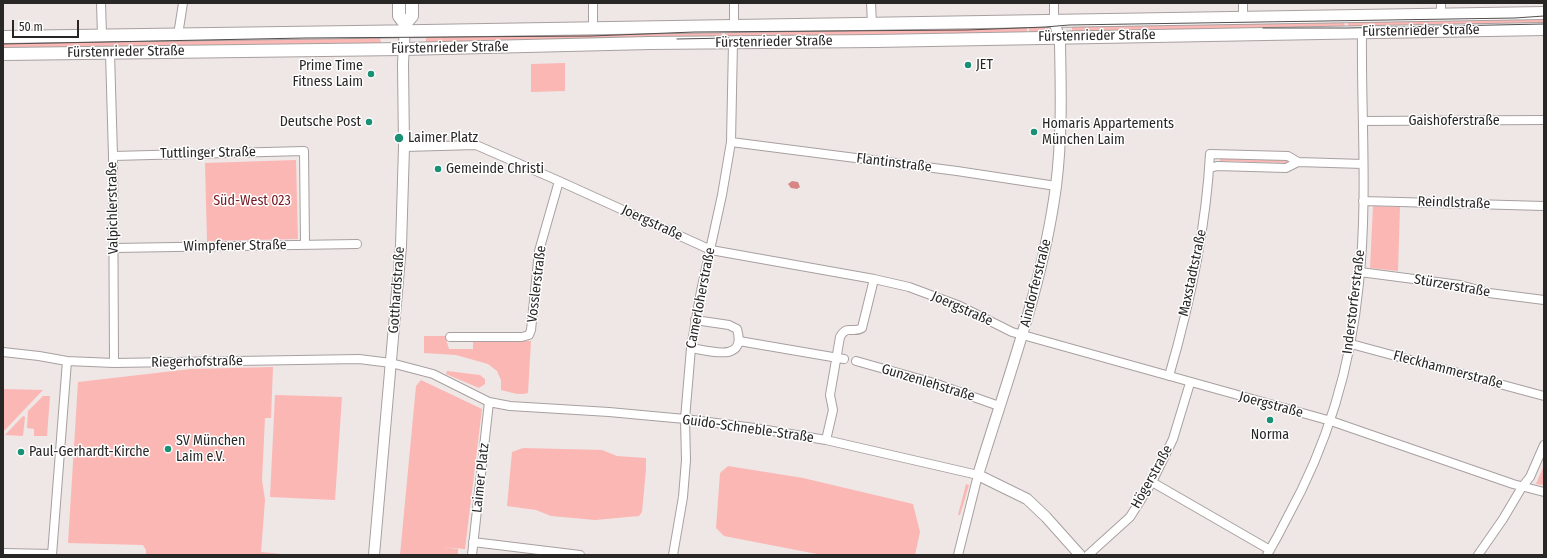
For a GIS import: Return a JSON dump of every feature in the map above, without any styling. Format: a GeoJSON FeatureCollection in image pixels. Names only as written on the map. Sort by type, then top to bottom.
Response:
{"type":"FeatureCollection","features":[{"type":"Feature","properties":{"kind":"main road","name":"Gotthardstraße"},"geometry":{"type":"LineString","coordinates":[[399,3],[399,16],[404,27],[412,16],[412,3]]}},
{"type":"Feature","properties":{"kind":"main road","name":"Fürstenrieder Straße"},"geometry":{"type":"LineString","coordinates":[[3,36],[102,29],[178,35],[404,27],[593,28],[1243,18],[1441,9],[1544,13]]}},
{"type":"Feature","properties":{"kind":"main road","name":"Fürstenrieder Straße"},"geometry":{"type":"LineString","coordinates":[[3,54],[403,49],[733,42],[1544,29]]}},
{"type":"Feature","properties":{"kind":"street"},"geometry":{"type":"LineString","coordinates":[[101,3],[102,29]]}},
{"type":"Feature","properties":{"kind":"street"},"geometry":{"type":"LineString","coordinates":[[178,35],[183,3]]}},
{"type":"Feature","properties":{"kind":"street"},"geometry":{"type":"LineString","coordinates":[[593,3],[593,28]]}},
{"type":"Feature","properties":{"kind":"street"},"geometry":{"type":"LineString","coordinates":[[734,3],[734,26]]}},
{"type":"Feature","properties":{"kind":"street"},"geometry":{"type":"LineString","coordinates":[[871,3],[872,24]]}},
{"type":"Feature","properties":{"kind":"street","name":"Aindorferstraße"},"geometry":{"type":"LineString","coordinates":[[958,555],[978,475],[1036,288],[1048,236],[1056,186],[1060,130],[1059,37],[1054,21],[1054,3]]}},
{"type":"Feature","properties":{"kind":"street"},"geometry":{"type":"LineString","coordinates":[[1243,3],[1243,18]]}},
{"type":"Feature","properties":{"kind":"street","name":"Gotthardstraße"},"geometry":{"type":"LineString","coordinates":[[374,555],[401,246],[404,147],[404,27]]}},
{"type":"Feature","properties":{"kind":"street","name":"Inderstorferstraße"},"geometry":{"type":"LineString","coordinates":[[1268,552],[1302,491],[1321,447],[1331,421],[1351,344],[1360,272],[1364,200],[1362,32]]}},
{"type":"Feature","properties":{"kind":"street","name":"Camerloherstraße"},"geometry":{"type":"LineString","coordinates":[[673,555],[683,497],[686,460],[685,419],[691,348],[722,195],[731,142],[733,42]]}},
{"type":"Feature","properties":{"kind":"street","name":"Valpichlerstraße"},"geometry":{"type":"LineString","coordinates":[[110,53],[113,156],[114,363]]}},
{"type":"Feature","properties":{"kind":"street","name":"Gaishoferstraße"},"geometry":{"type":"LineString","coordinates":[[1363,121],[1544,120]]}},
{"type":"Feature","properties":{"kind":"street","name":"Flantinstraße"},"geometry":{"type":"LineString","coordinates":[[731,142],[949,170],[1056,186]]}},
{"type":"Feature","properties":{"kind":"street","name":"Joergstraße"},"geometry":{"type":"LineString","coordinates":[[404,147],[476,145],[711,250],[909,287],[960,306],[1012,332],[1331,421],[1522,487],[1544,492]]}},
{"type":"Feature","properties":{"kind":"street","name":"Tuttlinger Straße"},"geometry":{"type":"LineString","coordinates":[[113,156],[304,151],[305,244]]}},
{"type":"Feature","properties":{"kind":"street","name":"Maxstadtstraße"},"geometry":{"type":"LineString","coordinates":[[1169,376],[1178,347],[1201,241],[1210,168],[1210,154],[1288,156],[1298,162]]}},
{"type":"Feature","properties":{"kind":"street","name":"Maxstadtstraße"},"geometry":{"type":"LineString","coordinates":[[1210,168],[1217,166],[1286,168],[1298,162],[1363,164]]}},
{"type":"Feature","properties":{"kind":"street","name":"Vosslerstraße"},"geometry":{"type":"LineString","coordinates":[[450,337],[522,337],[529,335],[531,330],[539,251],[559,181]]}},
{"type":"Feature","properties":{"kind":"street","name":"Reindlstraße"},"geometry":{"type":"LineString","coordinates":[[1364,200],[1544,206]]}},
{"type":"Feature","properties":{"kind":"street","name":"Wimpfener Straße"},"geometry":{"type":"LineString","coordinates":[[114,248],[357,244]]}},
{"type":"Feature","properties":{"kind":"street","name":"Stürzerstraße"},"geometry":{"type":"LineString","coordinates":[[1360,272],[1460,285],[1489,293],[1544,300]]}},
{"type":"Feature","properties":{"kind":"street"},"geometry":{"type":"LineString","coordinates":[[826,440],[833,410],[830,395],[840,358],[840,337],[843,332],[847,330],[858,331],[862,328],[874,280]]}},
{"type":"Feature","properties":{"kind":"street"},"geometry":{"type":"LineString","coordinates":[[691,348],[725,353],[732,352],[737,347],[739,340],[737,329],[729,325],[696,320]]}},
{"type":"Feature","properties":{"kind":"street"},"geometry":{"type":"LineString","coordinates":[[739,340],[840,358]]}},
{"type":"Feature","properties":{"kind":"street","name":"Fleckhammerstraße"},"geometry":{"type":"LineString","coordinates":[[1351,344],[1544,396]]}},
{"type":"Feature","properties":{"kind":"street","name":"Riegerhofstraße"},"geometry":{"type":"LineString","coordinates":[[3,352],[67,361],[114,363],[359,359],[391,363]]}},
{"type":"Feature","properties":{"kind":"street"},"geometry":{"type":"LineString","coordinates":[[3,553],[52,555],[67,361]]}},
{"type":"Feature","properties":{"kind":"street","name":"Gunzenlehstraße"},"geometry":{"type":"LineString","coordinates":[[856,361],[934,383],[999,406]]}},
{"type":"Feature","properties":{"kind":"street","name":"Guido-Schneble-Straße"},"geometry":{"type":"LineString","coordinates":[[391,363],[433,374],[489,402],[510,406],[609,412],[685,419],[756,428],[826,440],[968,472],[978,475],[1027,498],[1080,555]]}},
{"type":"Feature","properties":{"kind":"street","name":"Högerstraße"},"geometry":{"type":"LineString","coordinates":[[1088,555],[1130,517],[1152,482],[1173,439],[1190,382]]}},
{"type":"Feature","properties":{"kind":"street","name":"Laimer Platz"},"geometry":{"type":"LineString","coordinates":[[472,555],[489,402]]}},
{"type":"Feature","properties":{"kind":"street"},"geometry":{"type":"LineString","coordinates":[[1478,555],[1503,519],[1522,487],[1530,478],[1544,444]]}},
{"type":"Feature","properties":{"kind":"street"},"geometry":{"type":"LineString","coordinates":[[1152,482],[1268,552]]}},
{"type":"Feature","properties":{"kind":"street"},"geometry":{"type":"LineString","coordinates":[[474,542],[580,555]]}},
{"type":"Feature","properties":{"kind":"green space"},"geometry":{"type":"Polygon","coordinates":[[[1544,15],[1544,25],[1348,30],[1348,18],[1544,15]]]}},
{"type":"Feature","properties":{"kind":"green space"},"geometry":{"type":"Polygon","coordinates":[[[1344,19],[1345,30],[1072,31],[1072,22],[1344,19]]]}},
{"type":"Feature","properties":{"kind":"green space"},"geometry":{"type":"Polygon","coordinates":[[[1055,25],[1057,32],[1029,34],[1029,26],[1055,25]]]}},
{"type":"Feature","properties":{"kind":"green space"},"geometry":{"type":"Polygon","coordinates":[[[1027,26],[1027,35],[725,40],[725,30],[1027,26]]]}},
{"type":"Feature","properties":{"kind":"green space"},"geometry":{"type":"Polygon","coordinates":[[[722,30],[722,40],[426,46],[426,35],[722,30]]]}},
{"type":"Feature","properties":{"kind":"green space"},"geometry":{"type":"Polygon","coordinates":[[[380,36],[381,45],[3,50],[3,40],[380,36]]]}},
{"type":"Feature","properties":{"kind":"green space"},"geometry":{"type":"Polygon","coordinates":[[[565,63],[565,91],[531,92],[531,64],[565,63]]]}},
{"type":"Feature","properties":{"kind":"green space"},"geometry":{"type":"Polygon","coordinates":[[[1220,159],[1287,160],[1290,161],[1290,163],[1220,161],[1220,159]]]}},
{"type":"Feature","properties":{"kind":"green space","name":"Süd-West 023"},"geometry":{"type":"Polygon","coordinates":[[[296,160],[298,239],[207,241],[205,163],[296,160]]]}},
{"type":"Feature","properties":{"kind":"green space"},"geometry":{"type":"Polygon","coordinates":[[[1373,206],[1400,207],[1398,271],[1370,268],[1373,206]]]}},
{"type":"Feature","properties":{"kind":"green space"},"geometry":{"type":"Polygon","coordinates":[[[424,336],[445,336],[449,349],[473,349],[473,341],[531,341],[528,393],[518,394],[501,390],[501,380],[497,371],[488,364],[456,355],[424,353],[424,336]]]}},
{"type":"Feature","properties":{"kind":"green space","name":"SV München Laim e.V."},"geometry":{"type":"Polygon","coordinates":[[[273,367],[271,418],[265,418],[262,480],[265,500],[261,552],[291,555],[146,555],[146,550],[143,545],[68,543],[78,382],[191,369],[273,367]]]}},
{"type":"Feature","properties":{"kind":"green space"},"geometry":{"type":"Polygon","coordinates":[[[447,371],[480,375],[485,379],[485,384],[479,388],[446,374],[447,371]]]}},
{"type":"Feature","properties":{"kind":"green space"},"geometry":{"type":"Polygon","coordinates":[[[421,380],[482,409],[465,549],[441,547],[458,549],[458,555],[400,555],[416,386],[421,380]]]}},
{"type":"Feature","properties":{"kind":"green space"},"geometry":{"type":"Polygon","coordinates":[[[3,389],[43,390],[3,432],[3,389]]]}},
{"type":"Feature","properties":{"kind":"green space"},"geometry":{"type":"Polygon","coordinates":[[[275,395],[342,397],[335,500],[270,497],[275,395]]]}},
{"type":"Feature","properties":{"kind":"green space"},"geometry":{"type":"Polygon","coordinates":[[[43,396],[50,396],[47,436],[34,436],[34,429],[27,428],[28,411],[43,396]]]}},
{"type":"Feature","properties":{"kind":"green space"},"geometry":{"type":"Polygon","coordinates":[[[23,416],[25,417],[23,436],[5,435],[23,416]]]}},
{"type":"Feature","properties":{"kind":"green space"},"geometry":{"type":"Polygon","coordinates":[[[523,448],[602,450],[617,456],[646,458],[642,512],[639,516],[595,520],[551,516],[536,510],[507,506],[512,452],[523,448]]]}},
{"type":"Feature","properties":{"kind":"green space"},"geometry":{"type":"Polygon","coordinates":[[[1544,465],[1544,485],[1536,484],[1544,465]]]}},
{"type":"Feature","properties":{"kind":"green space"},"geometry":{"type":"Polygon","coordinates":[[[728,466],[803,478],[913,504],[920,532],[915,555],[822,555],[724,536],[716,528],[720,473],[728,466]]]}},
{"type":"Feature","properties":{"kind":"green space"},"geometry":{"type":"Polygon","coordinates":[[[966,484],[969,485],[960,515],[958,515],[966,484]]]}},
{"type":"Feature","properties":{"kind":"shaded area"},"geometry":{"type":"Polygon","coordinates":[[[792,181],[798,182],[800,187],[797,189],[791,188],[788,184],[792,181]]]}},
{"type":"Feature","properties":{"kind":"tram line"},"geometry":{"type":"LineString","coordinates":[[3,44],[305,38],[591,36],[694,32],[967,30],[1069,25],[1515,18],[1544,16]]}},
{"type":"Feature","properties":{"kind":"tram line"},"geometry":{"type":"LineString","coordinates":[[1263,28],[1544,24]]}},
{"type":"Feature","properties":{"kind":"tram line"},"geometry":{"type":"LineString","coordinates":[[677,39],[729,38]]}},
{"type":"Feature","properties":{"kind":"place","name":"JET"},"geometry":{"type":"Point","coordinates":[968,65]}},
{"type":"Feature","properties":{"kind":"place","name":"Prime Time Fitness Laim"},"geometry":{"type":"Point","coordinates":[371,74]}},
{"type":"Feature","properties":{"kind":"place","name":"Deutsche Post"},"geometry":{"type":"Point","coordinates":[369,122]}},
{"type":"Feature","properties":{"kind":"place","name":"Homaris Appartements München Laim"},"geometry":{"type":"Point","coordinates":[1034,132]}},
{"type":"Feature","properties":{"kind":"place","name":"Laimer Platz"},"geometry":{"type":"Point","coordinates":[399,138]}},
{"type":"Feature","properties":{"kind":"place","name":"Gemeinde Christi"},"geometry":{"type":"Point","coordinates":[438,169]}},
{"type":"Feature","properties":{"kind":"place","name":"Norma"},"geometry":{"type":"Point","coordinates":[1270,420]}},
{"type":"Feature","properties":{"kind":"place","name":"SV München Laim e.V."},"geometry":{"type":"Point","coordinates":[168,449]}},
{"type":"Feature","properties":{"kind":"place","name":"Paul-Gerhardt-Kirche"},"geometry":{"type":"Point","coordinates":[21,452]}}]}
